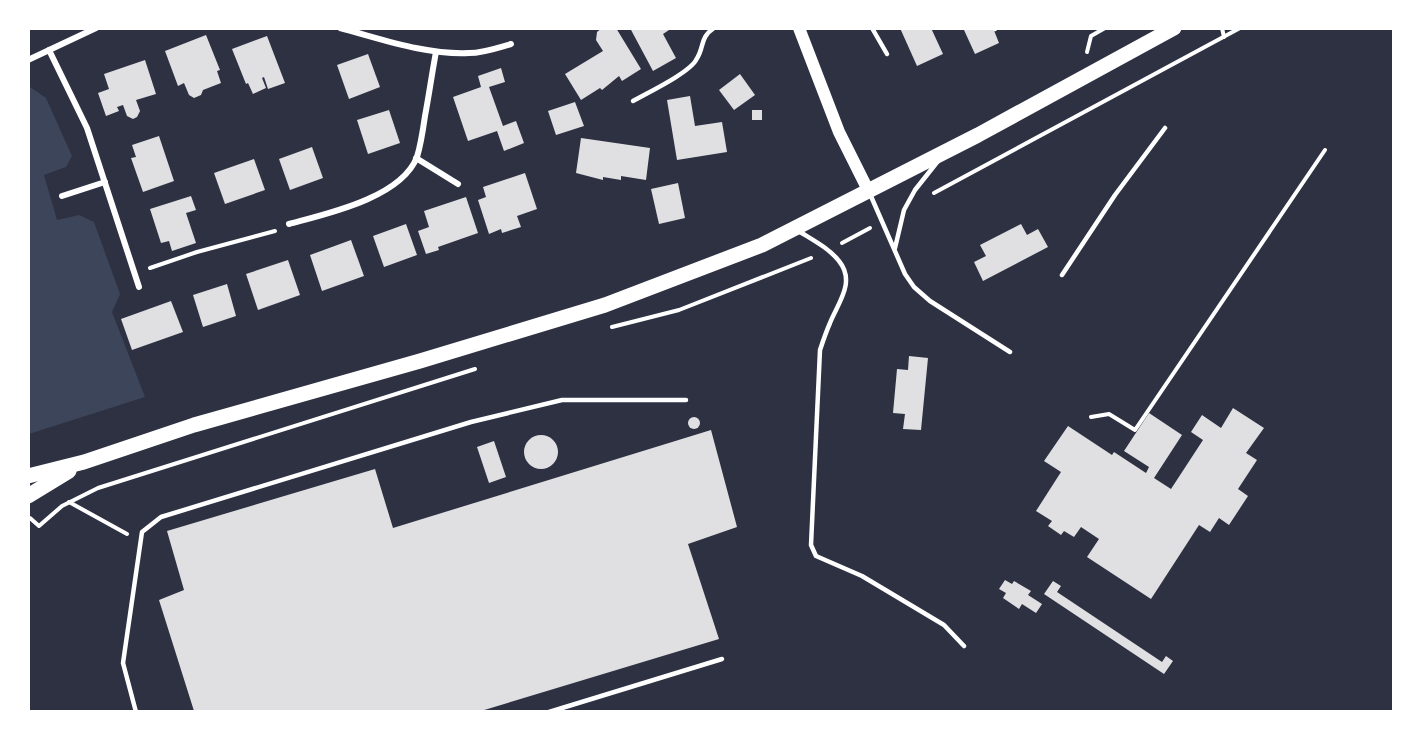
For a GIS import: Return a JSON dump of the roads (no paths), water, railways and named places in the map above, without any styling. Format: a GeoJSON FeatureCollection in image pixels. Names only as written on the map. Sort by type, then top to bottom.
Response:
{"type":"FeatureCollection","features":[{"type":"Feature","properties":{"kind":"main road"},"geometry":{"type":"LineString","coordinates":[[799,28],[839,132],[869,192]]}},
{"type":"Feature","properties":{"kind":"main road"},"geometry":{"type":"LineString","coordinates":[[28,476],[84,462],[194,425],[420,362],[605,305],[762,245],[945,153],[1174,28]]}},
{"type":"Feature","properties":{"kind":"main road"},"geometry":{"type":"LineString","coordinates":[[28,496],[84,462]]}},
{"type":"Feature","properties":{"kind":"street"},"geometry":{"type":"LineString","coordinates":[[28,60],[96,28]]}},
{"type":"Feature","properties":{"kind":"street"},"geometry":{"type":"LineString","coordinates":[[340,28],[436,52],[470,53],[511,44]]}},
{"type":"Feature","properties":{"kind":"street"},"geometry":{"type":"LineString","coordinates":[[49,50],[87,128],[139,286]]}},
{"type":"Feature","properties":{"kind":"street"},"geometry":{"type":"LineString","coordinates":[[289,224],[351,207],[390,187],[409,170],[416,158],[436,52]]}},
{"type":"Feature","properties":{"kind":"street"},"geometry":{"type":"LineString","coordinates":[[416,158],[458,184]]}},
{"type":"Feature","properties":{"kind":"street"},"geometry":{"type":"LineString","coordinates":[[62,196],[105,182]]}},
{"type":"Feature","properties":{"kind":"lane"},"geometry":{"type":"LineString","coordinates":[[633,101],[675,77],[696,61],[705,34],[714,28]]}},
{"type":"Feature","properties":{"kind":"lane"},"geometry":{"type":"LineString","coordinates":[[872,28],[887,54]]}},
{"type":"Feature","properties":{"kind":"lane"},"geometry":{"type":"LineString","coordinates":[[1062,275],[1115,195],[1165,128]]}},
{"type":"Feature","properties":{"kind":"lane"},"geometry":{"type":"LineString","coordinates":[[895,248],[904,210],[915,190],[945,153]]}},
{"type":"Feature","properties":{"kind":"lane"},"geometry":{"type":"LineString","coordinates":[[869,192],[905,274],[914,287],[930,301],[1010,352]]}},
{"type":"Feature","properties":{"kind":"lane"},"geometry":{"type":"LineString","coordinates":[[794,229],[828,251],[840,262],[846,279],[843,297],[830,321],[820,350],[811,545],[816,556],[862,576],[944,625],[964,645]]}},
{"type":"Feature","properties":{"kind":"lane"},"geometry":{"type":"LineString","coordinates":[[136,711],[123,663],[142,532],[160,517],[471,422],[562,400],[686,400]]}},
{"type":"Feature","properties":{"kind":"lane"},"geometry":{"type":"LineString","coordinates":[[549,711],[722,659]]}}]}
